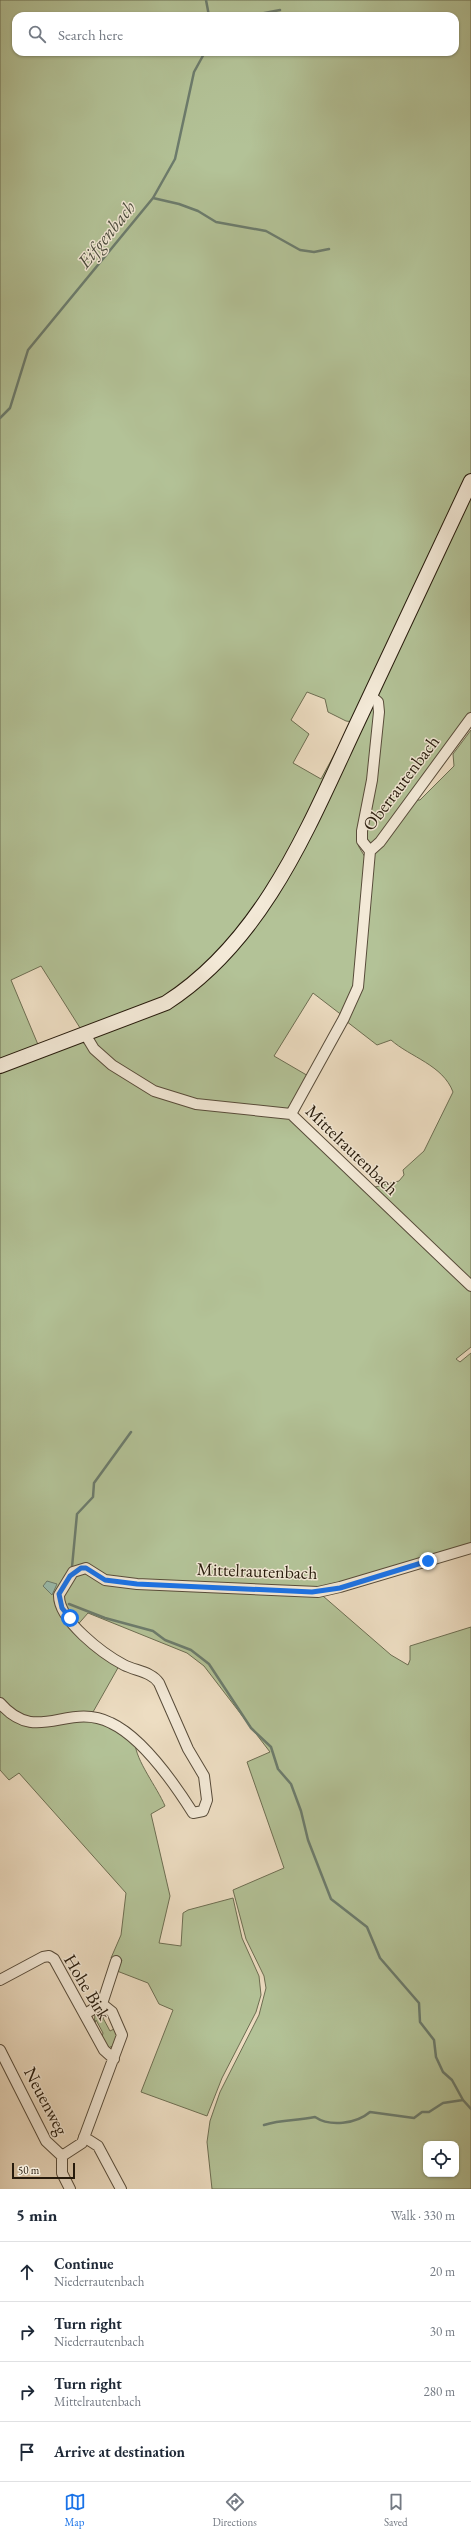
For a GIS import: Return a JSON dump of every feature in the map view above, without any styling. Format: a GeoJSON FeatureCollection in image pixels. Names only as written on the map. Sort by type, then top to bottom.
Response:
{"type":"FeatureCollection","features":[{"type":"Feature","properties":{"kind":"main road"},"geometry":{"type":"LineString","coordinates":[[0,1066],[166,1003],[206,973],[237,941],[256,917],[291,857],[370,695],[471,481]]}},
{"type":"Feature","properties":{"kind":"street","name":"Oberrautenbach"},"geometry":{"type":"LineString","coordinates":[[370,695],[378,702],[374,772],[362,831],[362,841],[370,851],[471,718]]}},
{"type":"Feature","properties":{"kind":"street"},"geometry":{"type":"LineString","coordinates":[[291,1114],[344,1018],[358,987],[370,851]]}},
{"type":"Feature","properties":{"kind":"street","name":"Mittelrautenbach"},"geometry":{"type":"LineString","coordinates":[[85,1034],[94,1049],[112,1065],[154,1092],[196,1104],[291,1114],[471,1286]]}},
{"type":"Feature","properties":{"kind":"street","name":"Mittelrautenbach"},"geometry":{"type":"LineString","coordinates":[[0,1703],[14,1717],[23,1721],[38,1723],[82,1715],[111,1722],[143,1748],[193,1813],[199,1813],[205,1809],[206,1800],[204,1776],[188,1749],[164,1690],[156,1679],[122,1664],[82,1636],[62,1608],[59,1598],[62,1588],[73,1572],[86,1568],[105,1580],[137,1584],[318,1592],[348,1585],[471,1548]]}},
{"type":"Feature","properties":{"kind":"street","name":"Hohe Birk"},"geometry":{"type":"LineString","coordinates":[[0,1980],[49,1956],[56,1962],[104,2050],[114,2059]]}},
{"type":"Feature","properties":{"kind":"street"},"geometry":{"type":"LineString","coordinates":[[85,2014],[102,2004],[116,1961]]}},
{"type":"Feature","properties":{"kind":"street"},"geometry":{"type":"LineString","coordinates":[[62,2156],[78,2147],[84,2137],[114,2059],[121,2031],[112,2012],[102,2004]]}},
{"type":"Feature","properties":{"kind":"street","name":"Neuenweg"},"geometry":{"type":"LineString","coordinates":[[0,2050],[46,2141],[62,2156],[62,2173],[70,2189]]}},
{"type":"Feature","properties":{"kind":"street"},"geometry":{"type":"LineString","coordinates":[[84,2137],[98,2146],[121,2189]]}},
{"type":"Feature","properties":{"kind":"shaded area"},"geometry":{"type":"Polygon","coordinates":[[[0,0],[471,0],[471,490],[353,722],[346,721],[328,712],[325,699],[307,692],[291,720],[309,734],[293,763],[321,779],[340,744],[301,831],[251,919],[183,989],[82,1031],[41,966],[11,980],[39,1047],[82,1042],[153,1094],[288,1118],[471,1288],[471,1347],[456,1359],[460,1362],[471,1353],[471,1546],[323,1596],[391,1655],[408,1665],[410,1660],[410,1646],[471,1627],[471,2189],[212,2189],[207,2142],[210,2121],[220,2092],[259,2015],[266,1988],[264,1976],[246,1939],[233,1890],[284,1868],[247,1762],[270,1752],[204,1666],[187,1653],[88,1613],[74,1629],[119,1666],[93,1712],[74,1713],[42,1718],[23,1717],[13,1713],[0,1698],[0,0]]]}},
{"type":"Feature","properties":{"kind":"shaded area"},"geometry":{"type":"Polygon","coordinates":[[[471,494],[471,714],[372,844],[365,839],[375,781],[375,695],[471,494]]]}},
{"type":"Feature","properties":{"kind":"shaded area"},"geometry":{"type":"Polygon","coordinates":[[[370,705],[374,705],[374,751],[358,841],[359,847],[365,857],[359,968],[343,1016],[313,993],[274,1056],[310,1077],[292,1107],[288,1109],[196,1101],[167,1092],[138,1079],[112,1061],[92,1038],[125,1024],[229,957],[370,705]]]}},
{"type":"Feature","properties":{"kind":"shaded area"},"geometry":{"type":"Polygon","coordinates":[[[471,730],[471,1282],[371,1188],[399,1181],[404,1175],[403,1170],[424,1151],[453,1092],[442,1075],[425,1062],[391,1040],[377,1045],[346,1021],[355,1002],[374,855],[414,800],[420,800],[454,766],[453,754],[471,730]]]}},
{"type":"Feature","properties":{"kind":"shaded area"},"geometry":{"type":"Polygon","coordinates":[[[47,1581],[57,1584],[52,1595],[43,1586],[47,1581]]]}},
{"type":"Feature","properties":{"kind":"shaded area"},"geometry":{"type":"Polygon","coordinates":[[[0,1706],[10,1717],[81,1719],[108,1725],[135,1743],[139,1758],[165,1806],[151,1814],[170,1896],[159,1943],[181,1946],[183,1913],[188,1910],[233,1898],[242,1938],[259,1976],[261,1995],[256,2012],[222,2078],[207,2116],[141,2092],[173,2010],[159,2004],[148,1983],[117,1971],[122,1960],[111,1958],[121,1935],[126,1893],[19,1773],[9,1780],[0,1770],[0,1706]]]}},
{"type":"Feature","properties":{"kind":"shaded area"},"geometry":{"type":"Polygon","coordinates":[[[103,2011],[108,2014],[103,2018],[110,2031],[116,2028],[118,2035],[115,2045],[108,2048],[101,2041],[103,2033],[96,2020],[94,2026],[95,2014],[103,2011]]]}},
{"type":"Feature","properties":{"kind":"waterway","name":"Eifgenbach"},"geometry":{"type":"LineString","coordinates":[[206,0],[208,12]]}},
{"type":"Feature","properties":{"kind":"waterway"},"geometry":{"type":"LineString","coordinates":[[270,12],[280,10]]}},
{"type":"Feature","properties":{"kind":"waterway","name":"Eifgenbach"},"geometry":{"type":"LineString","coordinates":[[0,418],[10,408],[28,350],[153,198],[175,159],[194,72],[203,56]]}},
{"type":"Feature","properties":{"kind":"waterway"},"geometry":{"type":"LineString","coordinates":[[153,198],[179,204],[198,211],[216,222],[266,231],[300,250],[314,252],[329,249]]}},
{"type":"Feature","properties":{"kind":"waterway"},"geometry":{"type":"LineString","coordinates":[[70,1570],[72,1567],[77,1514],[93,1497],[94,1483],[131,1432]]}},
{"type":"Feature","properties":{"kind":"waterway"},"geometry":{"type":"LineString","coordinates":[[69,1604],[105,1618],[153,1631],[165,1640],[191,1650],[209,1664],[251,1728],[271,1747],[278,1769],[291,1784],[301,1811],[308,1840],[331,1899],[367,1927],[380,1958],[419,2003],[420,2022],[434,2040],[436,2057],[443,2072],[452,2080],[463,2100],[471,2109]]}},
{"type":"Feature","properties":{"kind":"waterway"},"geometry":{"type":"LineString","coordinates":[[264,2125],[315,2117],[328,2122],[343,2123],[358,2119],[370,2112],[414,2118],[422,2112],[429,2112],[443,2103],[463,2100]]}},
{"type":"Feature","properties":{"kind":"route"},"geometry":{"type":"LineString","coordinates":[[70,1618],[61,1606],[59,1594],[73,1572],[81,1568],[86,1568],[105,1580],[137,1584],[312,1592],[340,1588],[428,1561]]}}]}
